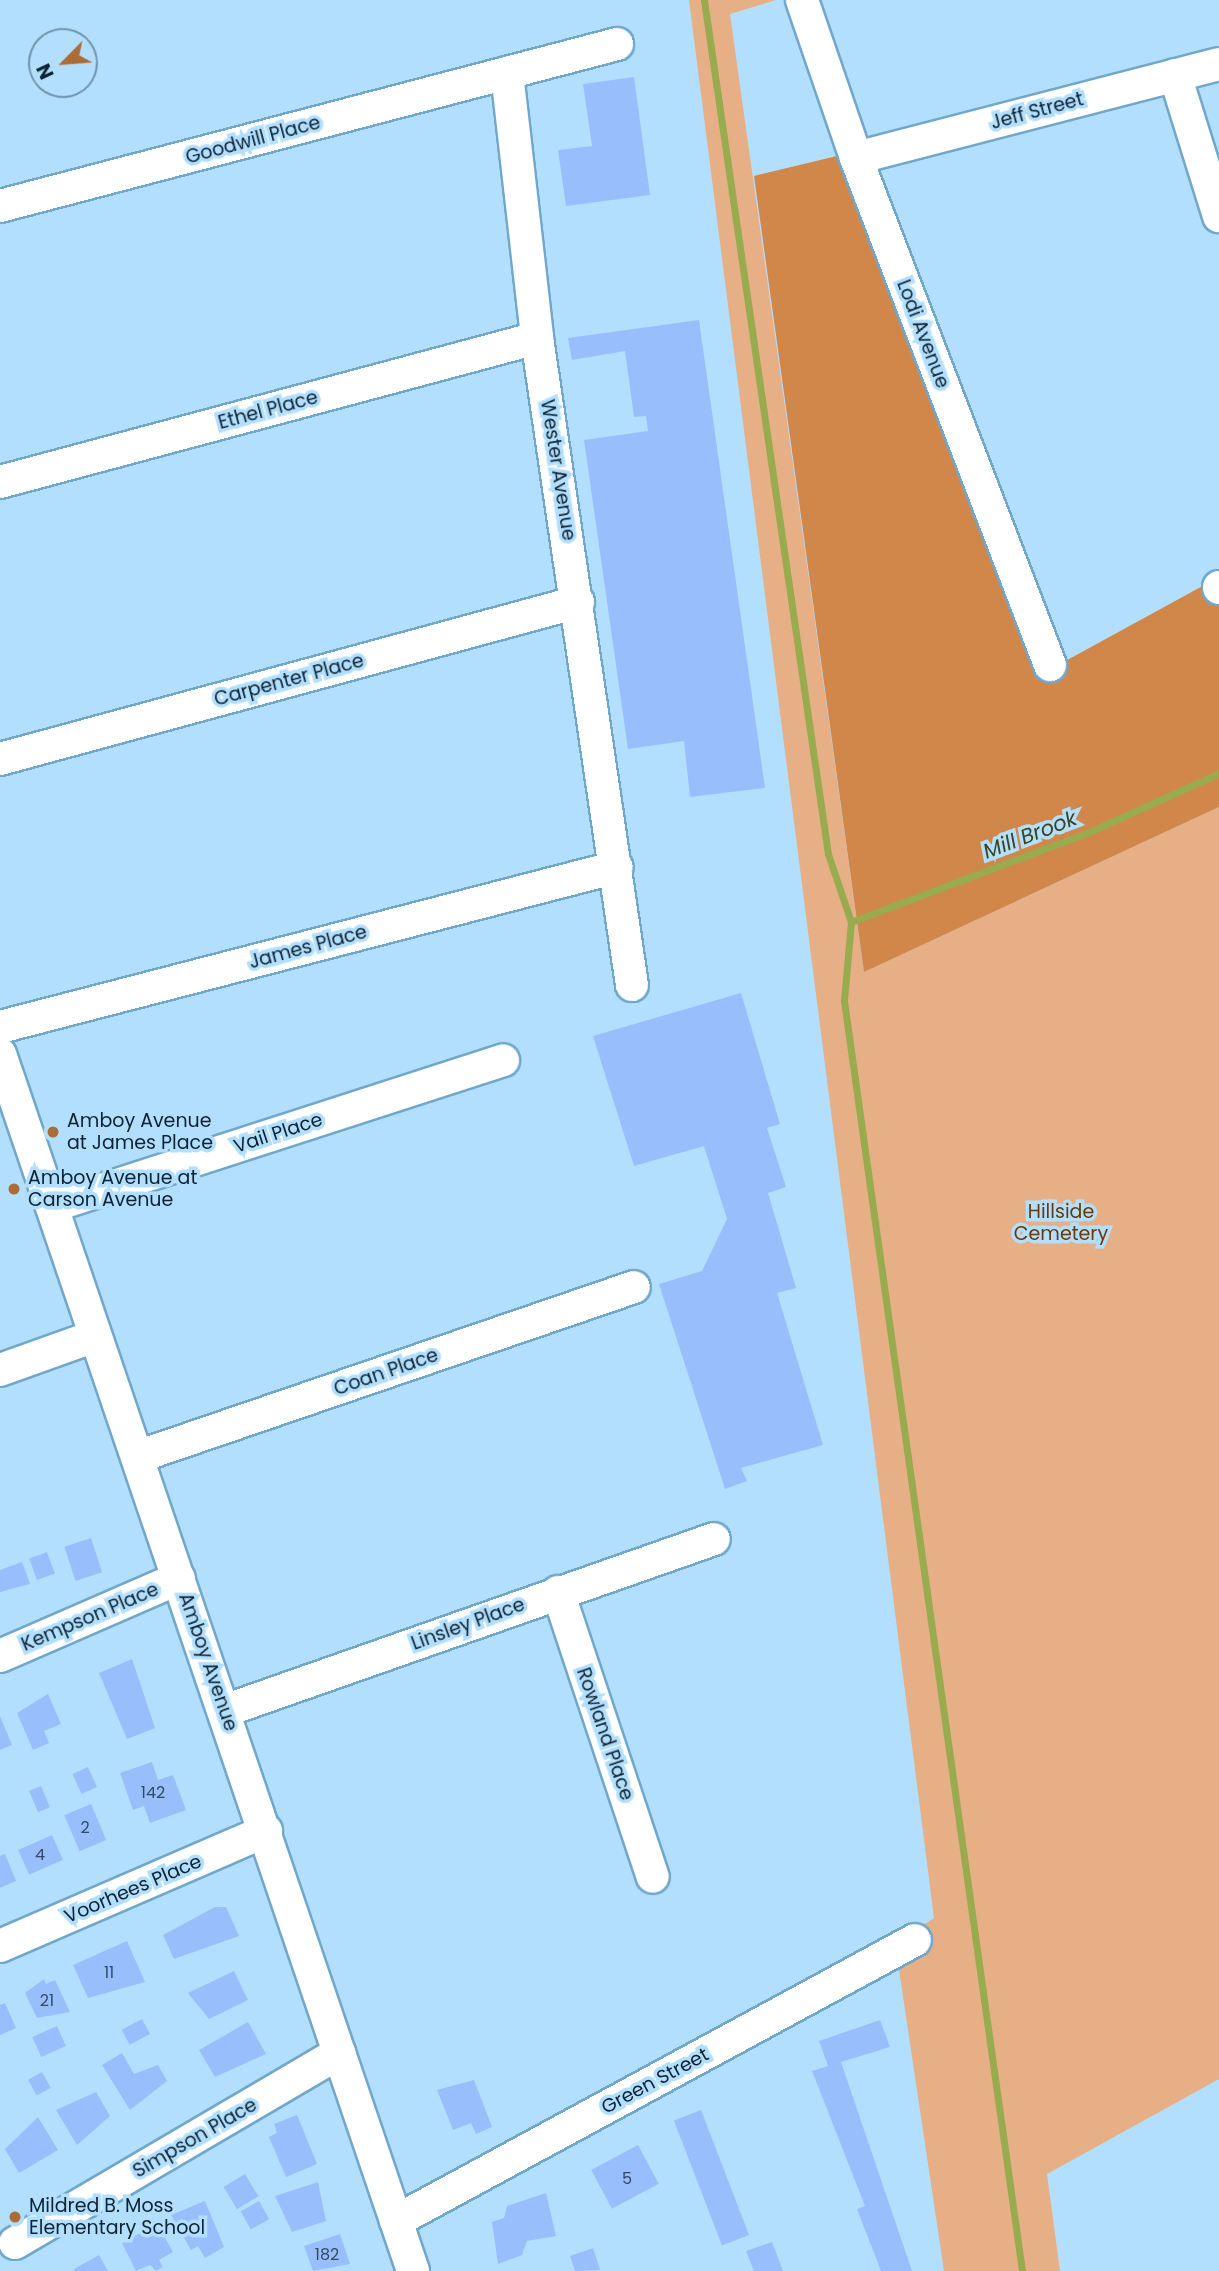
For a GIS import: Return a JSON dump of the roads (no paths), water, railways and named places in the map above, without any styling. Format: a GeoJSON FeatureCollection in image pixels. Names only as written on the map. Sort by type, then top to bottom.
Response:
{"type":"FeatureCollection","features":[{"type":"Feature","properties":{"kind":"street","name":"Lodi Avenue"},"geometry":{"type":"LineString","coordinates":[[802,0],[856,158],[1050,665]]}},
{"type":"Feature","properties":{"kind":"street","name":"Goodwill Place"},"geometry":{"type":"LineString","coordinates":[[0,206],[617,44]]}},
{"type":"Feature","properties":{"kind":"street","name":"Jeff Street"},"geometry":{"type":"LineString","coordinates":[[856,158],[1219,64]]}},
{"type":"Feature","properties":{"kind":"street","name":"Wester Avenue"},"geometry":{"type":"LineString","coordinates":[[507,73],[537,338],[617,867],[632,985]]}},
{"type":"Feature","properties":{"kind":"street"},"geometry":{"type":"LineString","coordinates":[[1175,75],[1219,216]]}},
{"type":"Feature","properties":{"kind":"street","name":"Ethel Place"},"geometry":{"type":"LineString","coordinates":[[0,482],[537,338]]}},
{"type":"Feature","properties":{"kind":"street","name":"Carpenter Place"},"geometry":{"type":"LineString","coordinates":[[0,759],[578,602]]}},
{"type":"Feature","properties":{"kind":"street","name":"James Place"},"geometry":{"type":"LineString","coordinates":[[0,1027],[617,867]]}},
{"type":"Feature","properties":{"kind":"street","name":"Vail Place"},"geometry":{"type":"LineString","coordinates":[[52,1206],[503,1060]]}},
{"type":"Feature","properties":{"kind":"street","name":"Amboy Avenue"},"geometry":{"type":"LineString","coordinates":[[2,1067],[266,1832],[413,2271]]}},
{"type":"Feature","properties":{"kind":"street","name":"Coan Place"},"geometry":{"type":"LineString","coordinates":[[137,1457],[634,1287]]}},
{"type":"Feature","properties":{"kind":"street"},"geometry":{"type":"LineString","coordinates":[[0,1370],[95,1336]]}},
{"type":"Feature","properties":{"kind":"street","name":"Linsley Place"},"geometry":{"type":"LineString","coordinates":[[224,1711],[714,1539]]}},
{"type":"Feature","properties":{"kind":"street","name":"Kempson Place"},"geometry":{"type":"LineString","coordinates":[[0,1656],[179,1578]]}},
{"type":"Feature","properties":{"kind":"street","name":"Rowland Place"},"geometry":{"type":"LineString","coordinates":[[558,1592],[653,1877]]}},
{"type":"Feature","properties":{"kind":"street","name":"Voorhees Place"},"geometry":{"type":"LineString","coordinates":[[0,1946],[266,1832]]}},
{"type":"Feature","properties":{"kind":"street","name":"Green Street"},"geometry":{"type":"LineString","coordinates":[[396,2221],[915,1940]]}},
{"type":"Feature","properties":{"kind":"street","name":"Simpson Place"},"geometry":{"type":"LineString","coordinates":[[15,2243],[339,2053]]}},
{"type":"Feature","properties":{"kind":"waterway"},"geometry":{"type":"LineString","coordinates":[[704,0],[828,854],[851,922],[844,1001],[1022,2271]]}},
{"type":"Feature","properties":{"kind":"waterway","name":"Mill Brook"},"geometry":{"type":"LineString","coordinates":[[851,922],[1087,833],[1219,773]]}},
{"type":"Feature","properties":{"kind":"place","name":"Amboy Avenue at James Place"},"geometry":{"type":"Point","coordinates":[53,1132]}},
{"type":"Feature","properties":{"kind":"place","name":"Amboy Avenue at Carson Avenue"},"geometry":{"type":"Point","coordinates":[14,1189]}},
{"type":"Feature","properties":{"kind":"place","name":"Mildred B. Moss Elementary School"},"geometry":{"type":"Point","coordinates":[15,2217]}},
{"type":"Feature","properties":{"kind":"park label","name":"Hillside Cemetery"},"geometry":{"type":"Point","coordinates":[1061,1223]}}]}
